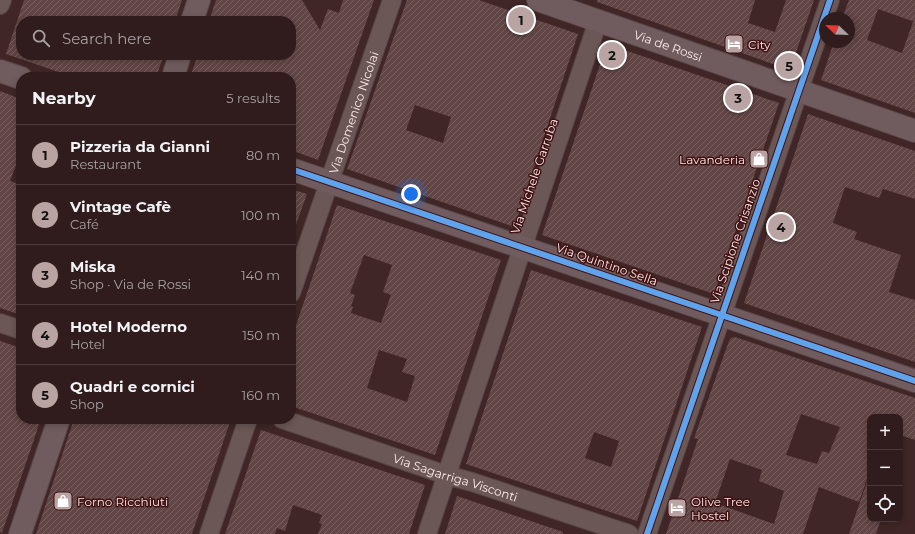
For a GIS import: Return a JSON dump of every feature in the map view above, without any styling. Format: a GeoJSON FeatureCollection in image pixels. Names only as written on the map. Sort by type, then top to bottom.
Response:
{"type":"FeatureCollection","features":[{"type":"Feature","properties":{"kind":"street"},"geometry":{"type":"LineString","coordinates":[[0,5],[2,0]]}},
{"type":"Feature","properties":{"kind":"street"},"geometry":{"type":"LineString","coordinates":[[194,16],[199,0]]}},
{"type":"Feature","properties":{"kind":"street","name":"Via Domenico Nicolai"},"geometry":{"type":"LineString","coordinates":[[296,278],[392,0]]}},
{"type":"Feature","properties":{"kind":"street","name":"Via de Rossi"},"geometry":{"type":"LineString","coordinates":[[538,0],[915,131]]}},
{"type":"Feature","properties":{"kind":"street","name":"Via Scipione Crisanzio"},"geometry":{"type":"LineString","coordinates":[[647,534],[830,0]]}},
{"type":"Feature","properties":{"kind":"street","name":"Via Michele Garruba"},"geometry":{"type":"LineString","coordinates":[[427,534],[598,21]]}},
{"type":"Feature","properties":{"kind":"street"},"geometry":{"type":"LineString","coordinates":[[175,72],[178,60]]}},
{"type":"Feature","properties":{"kind":"street"},"geometry":{"type":"LineString","coordinates":[[0,71],[16,76]]}},
{"type":"Feature","properties":{"kind":"street","name":"Via Quintino Sella"},"geometry":{"type":"LineString","coordinates":[[296,171],[915,381]]}},
{"type":"Feature","properties":{"kind":"street"},"geometry":{"type":"LineString","coordinates":[[0,322],[16,328]]}},
{"type":"Feature","properties":{"kind":"street"},"geometry":{"type":"LineString","coordinates":[[20,534],[57,424]]}},
{"type":"Feature","properties":{"kind":"street"},"geometry":{"type":"LineString","coordinates":[[209,534],[246,424]]}},
{"type":"Feature","properties":{"kind":"street","name":"Via Sagarriga Visconti"},"geometry":{"type":"LineString","coordinates":[[296,424],[446,475],[472,482],[629,534]]}},
{"type":"Feature","properties":{"kind":"building"},"geometry":{"type":"Polygon","coordinates":[[[24,0],[182,0],[177,16],[19,16],[24,0]]]}},
{"type":"Feature","properties":{"kind":"building"},"geometry":{"type":"Polygon","coordinates":[[[216,0],[302,0],[320,30],[328,9],[339,13],[343,0],[374,0],[318,160],[296,152],[296,72],[192,72],[196,60],[296,60],[296,16],[211,16],[216,0]]]}},
{"type":"Feature","properties":{"kind":"building"},"geometry":{"type":"Polygon","coordinates":[[[407,0],[479,0],[578,34],[514,227],[347,169],[407,0]],[[415,105],[406,130],[443,143],[451,117],[415,105]]]}},
{"type":"Feature","properties":{"kind":"building"},"geometry":{"type":"Polygon","coordinates":[[[597,0],[755,0],[748,23],[775,32],[786,0],[814,0],[790,70],[597,2],[597,0]]]}},
{"type":"Feature","properties":{"kind":"building"},"geometry":{"type":"Polygon","coordinates":[[[849,0],[915,0],[915,22],[915,113],[821,80],[832,48],[855,48],[855,12],[844,12],[849,0]],[[878,9],[867,40],[902,53],[913,22],[915,22],[878,9]]]}},
{"type":"Feature","properties":{"kind":"building"},"geometry":{"type":"Polygon","coordinates":[[[16,24],[16,57],[6,54],[16,24]]]}},
{"type":"Feature","properties":{"kind":"building"},"geometry":{"type":"Polygon","coordinates":[[[607,44],[779,103],[714,294],[542,235],[607,44]]]}},
{"type":"Feature","properties":{"kind":"building"},"geometry":{"type":"Polygon","coordinates":[[[23,60],[162,60],[158,72],[58,72],[23,60]]]}},
{"type":"Feature","properties":{"kind":"building"},"geometry":{"type":"Polygon","coordinates":[[[0,91],[16,97],[16,165],[10,181],[16,183],[16,313],[0,308],[0,91]]]}},
{"type":"Feature","properties":{"kind":"building"},"geometry":{"type":"Polygon","coordinates":[[[808,114],[915,151],[915,199],[883,189],[879,198],[845,187],[833,223],[857,232],[854,239],[901,255],[889,292],[915,300],[915,362],[744,303],[808,114]]]}},
{"type":"Feature","properties":{"kind":"building"},"geometry":{"type":"Polygon","coordinates":[[[296,191],[307,194],[296,225],[296,191]]]}},
{"type":"Feature","properties":{"kind":"building"},"geometry":{"type":"Polygon","coordinates":[[[337,205],[501,260],[435,455],[296,408],[296,325],[337,205]],[[364,255],[350,293],[355,295],[351,306],[353,307],[351,313],[381,323],[391,295],[383,292],[392,265],[364,255]],[[379,350],[367,388],[407,402],[415,376],[402,372],[407,359],[379,350]]]}},
{"type":"Feature","properties":{"kind":"building"},"geometry":{"type":"Polygon","coordinates":[[[531,270],[702,327],[637,521],[466,464],[531,270]],[[594,432],[585,458],[611,467],[619,441],[594,432]]]}},
{"type":"Feature","properties":{"kind":"building"},"geometry":{"type":"Polygon","coordinates":[[[735,337],[915,398],[915,440],[903,436],[903,414],[867,414],[867,479],[859,502],[819,487],[803,534],[666,534],[698,439],[694,438],[731,338],[735,337]],[[801,414],[786,455],[817,464],[822,451],[829,453],[840,427],[801,414]],[[730,459],[715,503],[774,524],[784,491],[759,481],[762,470],[730,459]]]}},
{"type":"Feature","properties":{"kind":"building"},"geometry":{"type":"Polygon","coordinates":[[[0,341],[16,346],[16,424],[39,424],[2,533],[0,532],[0,341]]]}},
{"type":"Feature","properties":{"kind":"building"},"geometry":{"type":"Polygon","coordinates":[[[72,424],[229,424],[192,534],[36,534],[72,424]]]}},
{"type":"Feature","properties":{"kind":"building"},"geometry":{"type":"Polygon","coordinates":[[[261,430],[425,485],[409,534],[318,534],[322,524],[319,523],[322,515],[293,505],[285,531],[277,528],[275,534],[225,534],[261,430]]]}},
{"type":"Feature","properties":{"kind":"building"},"geometry":{"type":"Polygon","coordinates":[[[867,482],[867,522],[880,522],[876,534],[849,534],[867,482]]]}},
{"type":"Feature","properties":{"kind":"building"},"geometry":{"type":"Polygon","coordinates":[[[457,496],[563,532],[563,534],[445,534],[457,496]]]}},
{"type":"Feature","properties":{"kind":"cycle path"},"geometry":{"type":"LineString","coordinates":[[647,534],[830,0]]}},
{"type":"Feature","properties":{"kind":"cycle path"},"geometry":{"type":"LineString","coordinates":[[296,171],[915,381]]}},
{"type":"Feature","properties":{"kind":"place","name":"Pizzeria da Gianni"},"geometry":{"type":"Point","coordinates":[521,20]}},
{"type":"Feature","properties":{"kind":"place","name":"City"},"geometry":{"type":"Point","coordinates":[734,44]}},
{"type":"Feature","properties":{"kind":"place","name":"Vintage Cafè"},"geometry":{"type":"Point","coordinates":[612,55]}},
{"type":"Feature","properties":{"kind":"place","name":"Quadri e cornici"},"geometry":{"type":"Point","coordinates":[789,66]}},
{"type":"Feature","properties":{"kind":"place","name":"Miska"},"geometry":{"type":"Point","coordinates":[738,98]}},
{"type":"Feature","properties":{"kind":"place","name":"Lavanderia"},"geometry":{"type":"Point","coordinates":[759,159]}},
{"type":"Feature","properties":{"kind":"place","name":"Hotel Moderno"},"geometry":{"type":"Point","coordinates":[781,227]}},
{"type":"Feature","properties":{"kind":"place","name":"Forno Ricchiuti"},"geometry":{"type":"Point","coordinates":[63,501]}},
{"type":"Feature","properties":{"kind":"place","name":"Olive Tree Hostel"},"geometry":{"type":"Point","coordinates":[677,508]}}]}
